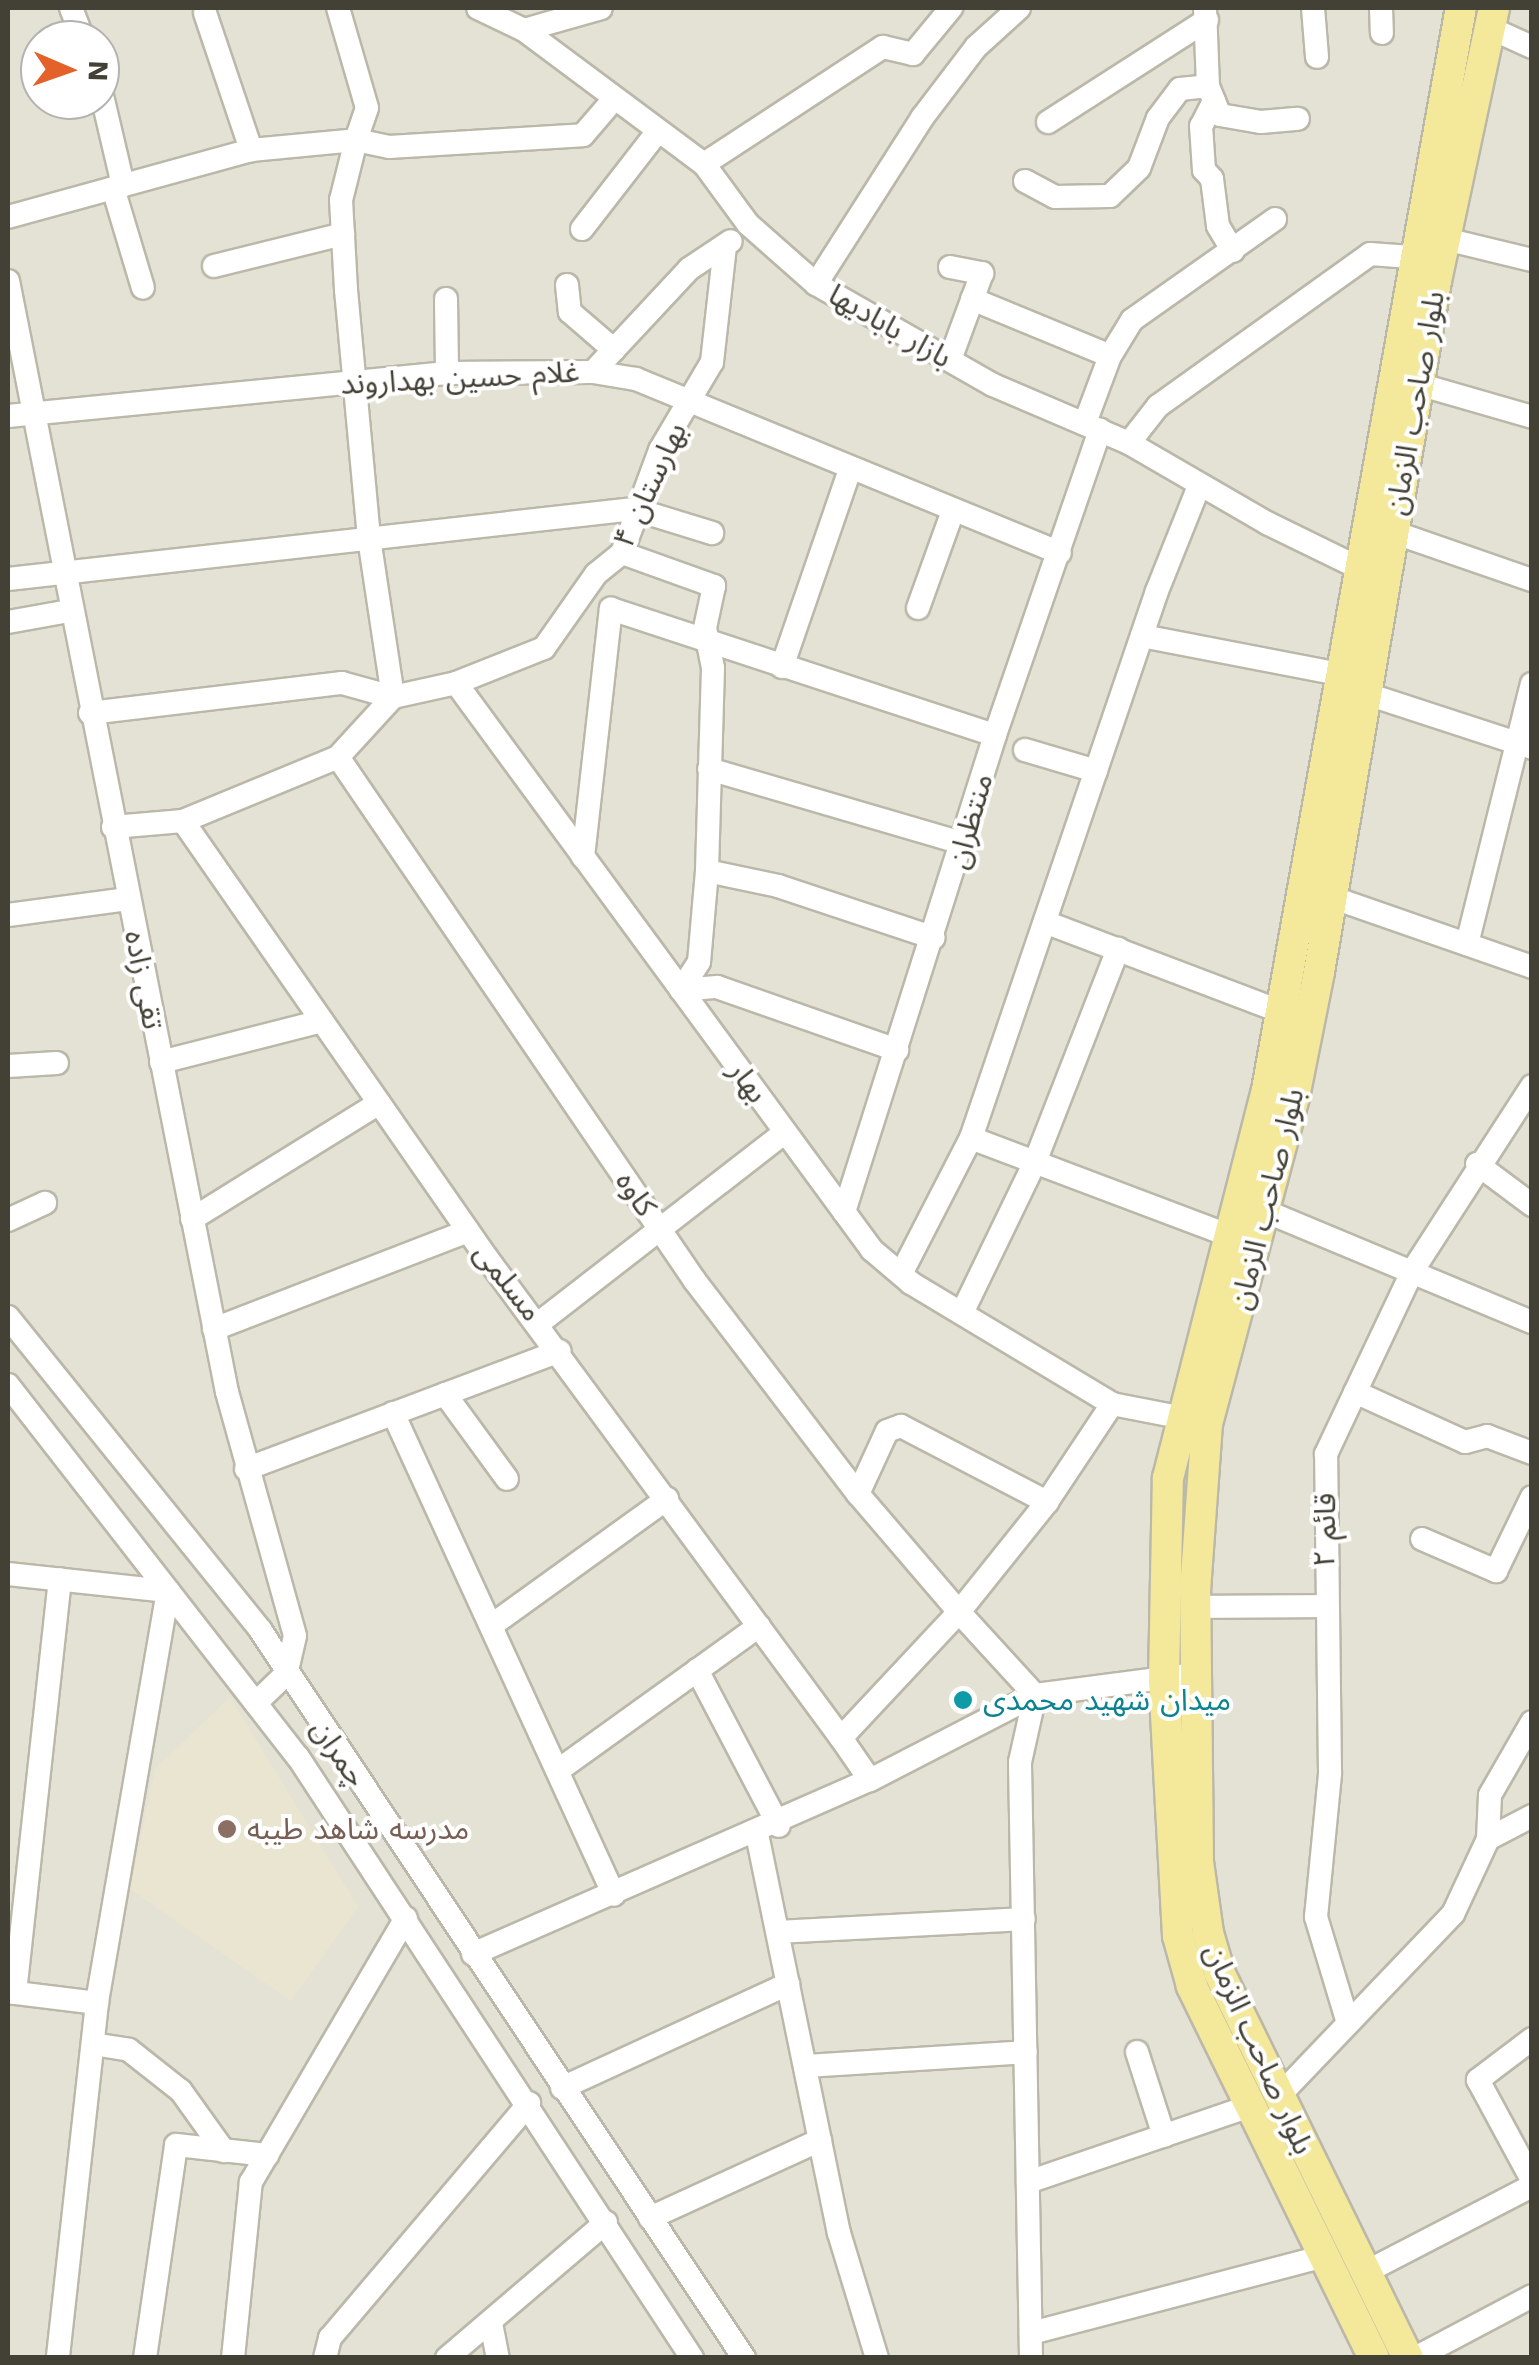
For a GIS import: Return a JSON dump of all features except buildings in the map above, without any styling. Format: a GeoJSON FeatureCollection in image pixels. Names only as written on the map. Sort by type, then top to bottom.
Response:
{"type":"FeatureCollection","features":[{"type":"Feature","properties":{"kind":"main road","name":"بلوار صاحب الزمان"},"geometry":{"type":"LineString","coordinates":[[1374,2358],[1324,2256],[1264,2101],[1208,1933],[1198,1862],[1195,1607],[1207,1424],[1265,1211],[1331,897],[1364,693],[1371,570],[1412,257],[1461,8]]}},
{"type":"Feature","properties":{"kind":"main road","name":"بلوار صاحب الزمان"},"geometry":{"type":"LineString","coordinates":[[1408,2358],[1364,2272],[1192,1986],[1178,1936],[1164,1681],[1168,1478],[1179,1418],[1230,1236],[1282,1012],[1339,674],[1371,570],[1392,532],[1445,238],[1492,18]]}},
{"type":"Feature","properties":{"kind":"street"},"geometry":{"type":"LineString","coordinates":[[338,8],[367,108],[341,200],[342,234],[368,538],[393,698]]}},
{"type":"Feature","properties":{"kind":"street","name":"بازار بابادیها"},"geometry":{"type":"LineString","coordinates":[[478,8],[524,30],[704,164],[748,224],[816,284],[950,360],[1129,442],[1199,486],[1371,570]]}},
{"type":"Feature","properties":{"kind":"street"},"geometry":{"type":"LineString","coordinates":[[524,30],[601,8]]}},
{"type":"Feature","properties":{"kind":"street"},"geometry":{"type":"LineString","coordinates":[[704,164],[884,47],[913,54],[951,8]]}},
{"type":"Feature","properties":{"kind":"street"},"geometry":{"type":"LineString","coordinates":[[816,284],[922,118],[976,48],[1017,8]]}},
{"type":"Feature","properties":{"kind":"street"},"geometry":{"type":"LineString","coordinates":[[1312,8],[1317,57]]}},
{"type":"Feature","properties":{"kind":"street"},"geometry":{"type":"LineString","coordinates":[[1381,8],[1382,33]]}},
{"type":"Feature","properties":{"kind":"street"},"geometry":{"type":"LineString","coordinates":[[205,14],[251,150]]}},
{"type":"Feature","properties":{"kind":"street"},"geometry":{"type":"LineString","coordinates":[[1206,14],[1211,93],[1220,115],[1261,122],[1298,119]]}},
{"type":"Feature","properties":{"kind":"street"},"geometry":{"type":"LineString","coordinates":[[1048,122],[1206,14]]}},
{"type":"Feature","properties":{"kind":"street"},"geometry":{"type":"LineString","coordinates":[[1492,18],[1532,47]]}},
{"type":"Feature","properties":{"kind":"street"},"geometry":{"type":"LineString","coordinates":[[1025,181],[1054,196],[1110,196],[1139,168],[1158,118],[1180,89],[1211,93]]}},
{"type":"Feature","properties":{"kind":"street"},"geometry":{"type":"LineString","coordinates":[[1211,93],[1201,126],[1204,170],[1212,179],[1218,226],[1232,251]]}},
{"type":"Feature","properties":{"kind":"street"},"geometry":{"type":"LineString","coordinates":[[8,217],[251,150],[356,140],[390,148],[583,135],[614,99]]}},
{"type":"Feature","properties":{"kind":"street"},"geometry":{"type":"LineString","coordinates":[[106,120],[143,288]]}},
{"type":"Feature","properties":{"kind":"street"},"geometry":{"type":"LineString","coordinates":[[582,230],[658,131]]}},
{"type":"Feature","properties":{"kind":"street","name":"منتظران"},"geometry":{"type":"LineString","coordinates":[[844,1212],[965,844],[995,734],[1060,553],[1110,356],[1132,320],[1275,218]]}},
{"type":"Feature","properties":{"kind":"street"},"geometry":{"type":"LineString","coordinates":[[593,372],[689,269],[726,246],[748,224]]}},
{"type":"Feature","properties":{"kind":"street"},"geometry":{"type":"LineString","coordinates":[[214,266],[342,234]]}},
{"type":"Feature","properties":{"kind":"street"},"geometry":{"type":"LineString","coordinates":[[1445,238],[1532,260]]}},
{"type":"Feature","properties":{"kind":"street","name":"بهارستان ۴"},"geometry":{"type":"LineString","coordinates":[[393,698],[456,683],[544,648],[596,574],[622,554],[634,509],[712,362],[726,246]]}},
{"type":"Feature","properties":{"kind":"street"},"geometry":{"type":"LineString","coordinates":[[1129,442],[1158,406],[1370,254],[1412,257]]}},
{"type":"Feature","properties":{"kind":"street"},"geometry":{"type":"LineString","coordinates":[[950,267],[982,272],[950,360]]}},
{"type":"Feature","properties":{"kind":"street","name":"تقی زاده"},"geometry":{"type":"LineString","coordinates":[[8,281],[60,569],[214,1329],[246,1468],[295,1636],[286,1674]]}},
{"type":"Feature","properties":{"kind":"street"},"geometry":{"type":"LineString","coordinates":[[566,285],[570,312],[614,350]]}},
{"type":"Feature","properties":{"kind":"street"},"geometry":{"type":"LineString","coordinates":[[446,299],[447,374]]}},
{"type":"Feature","properties":{"kind":"street"},"geometry":{"type":"LineString","coordinates":[[972,299],[1110,356]]}},
{"type":"Feature","properties":{"kind":"street","name":"غلام حسین بهداروند"},"geometry":{"type":"LineString","coordinates":[[8,416],[447,374],[593,372],[636,380],[1060,553]]}},
{"type":"Feature","properties":{"kind":"street"},"geometry":{"type":"LineString","coordinates":[[1418,384],[1532,417]]}},
{"type":"Feature","properties":{"kind":"street"},"geometry":{"type":"LineString","coordinates":[[782,667],[850,470]]}},
{"type":"Feature","properties":{"kind":"street"},"geometry":{"type":"LineString","coordinates":[[900,1274],[971,1138],[1142,636],[1199,486]]}},
{"type":"Feature","properties":{"kind":"street"},"geometry":{"type":"LineString","coordinates":[[8,579],[60,569],[634,509],[712,533]]}},
{"type":"Feature","properties":{"kind":"street"},"geometry":{"type":"LineString","coordinates":[[918,608],[953,511]]}},
{"type":"Feature","properties":{"kind":"street"},"geometry":{"type":"LineString","coordinates":[[1392,532],[1532,580]]}},
{"type":"Feature","properties":{"kind":"street"},"geometry":{"type":"LineString","coordinates":[[622,554],[714,586],[709,642],[707,871],[700,962],[681,990]]}},
{"type":"Feature","properties":{"kind":"street"},"geometry":{"type":"LineString","coordinates":[[583,857],[611,610],[995,734]]}},
{"type":"Feature","properties":{"kind":"street"},"geometry":{"type":"LineString","coordinates":[[8,622],[69,612]]}},
{"type":"Feature","properties":{"kind":"street"},"geometry":{"type":"LineString","coordinates":[[1142,636],[1339,674]]}},
{"type":"Feature","properties":{"kind":"street"},"geometry":{"type":"LineString","coordinates":[[90,714],[342,682],[393,698]]}},
{"type":"Feature","properties":{"kind":"street","name":"بهار"},"geometry":{"type":"LineString","coordinates":[[456,683],[844,1212],[900,1274],[1112,1404],[1179,1418]]}},
{"type":"Feature","properties":{"kind":"street"},"geometry":{"type":"LineString","coordinates":[[1466,944],[1525,746],[1532,684]]}},
{"type":"Feature","properties":{"kind":"street"},"geometry":{"type":"LineString","coordinates":[[1364,693],[1525,746]]}},
{"type":"Feature","properties":{"kind":"street"},"geometry":{"type":"LineString","coordinates":[[113,826],[183,820],[338,757],[393,698]]}},
{"type":"Feature","properties":{"kind":"street"},"geometry":{"type":"LineString","coordinates":[[1025,750],[1096,771]]}},
{"type":"Feature","properties":{"kind":"street","name":"کاوه"},"geometry":{"type":"LineString","coordinates":[[338,757],[660,1229],[858,1494],[1036,1695]]}},
{"type":"Feature","properties":{"kind":"street"},"geometry":{"type":"LineString","coordinates":[[709,768],[965,844]]}},
{"type":"Feature","properties":{"kind":"street","name":"مسلمی"},"geometry":{"type":"LineString","coordinates":[[183,820],[468,1231],[560,1351],[870,1780]]}},
{"type":"Feature","properties":{"kind":"street"},"geometry":{"type":"LineString","coordinates":[[707,871],[778,886],[934,938]]}},
{"type":"Feature","properties":{"kind":"street"},"geometry":{"type":"LineString","coordinates":[[1331,897],[1532,967]]}},
{"type":"Feature","properties":{"kind":"street"},"geometry":{"type":"LineString","coordinates":[[8,915],[128,899]]}},
{"type":"Feature","properties":{"kind":"street"},"geometry":{"type":"LineString","coordinates":[[1046,922],[1282,1012]]}},
{"type":"Feature","properties":{"kind":"street"},"geometry":{"type":"LineString","coordinates":[[962,1313],[1034,1162],[1118,950]]}},
{"type":"Feature","properties":{"kind":"street"},"geometry":{"type":"LineString","coordinates":[[681,990],[717,987],[898,1050]]}},
{"type":"Feature","properties":{"kind":"street"},"geometry":{"type":"LineString","coordinates":[[160,1062],[322,1022]]}},
{"type":"Feature","properties":{"kind":"street"},"geometry":{"type":"LineString","coordinates":[[8,1066],[58,1063]]}},
{"type":"Feature","properties":{"kind":"street","name":"قائم ۲"},"geometry":{"type":"LineString","coordinates":[[1348,2023],[1316,1917],[1330,1773],[1324,1606],[1326,1454],[1413,1270],[1477,1164],[1529,1095]]}},
{"type":"Feature","properties":{"kind":"street"},"geometry":{"type":"LineString","coordinates":[[192,1219],[379,1103]]}},
{"type":"Feature","properties":{"kind":"street"},"geometry":{"type":"LineString","coordinates":[[539,1323],[785,1132]]}},
{"type":"Feature","properties":{"kind":"street"},"geometry":{"type":"LineString","coordinates":[[971,1138],[1230,1236]]}},
{"type":"Feature","properties":{"kind":"street"},"geometry":{"type":"LineString","coordinates":[[1477,1164],[1532,1206]]}},
{"type":"Feature","properties":{"kind":"street"},"geometry":{"type":"LineString","coordinates":[[8,1220],[45,1204]]}},
{"type":"Feature","properties":{"kind":"street"},"geometry":{"type":"LineString","coordinates":[[1265,1211],[1532,1322]]}},
{"type":"Feature","properties":{"kind":"street"},"geometry":{"type":"LineString","coordinates":[[214,1329],[468,1231]]}},
{"type":"Feature","properties":{"kind":"street","name":"چمران"},"geometry":{"type":"LineString","coordinates":[[8,1318],[260,1631],[744,2358]]}},
{"type":"Feature","properties":{"kind":"street"},"geometry":{"type":"LineString","coordinates":[[246,1468],[560,1351]]}},
{"type":"Feature","properties":{"kind":"street","name":"چمران"},"geometry":{"type":"LineString","coordinates":[[8,1385],[256,1704],[530,2103],[692,2358]]}},
{"type":"Feature","properties":{"kind":"street"},"geometry":{"type":"LineString","coordinates":[[1355,1392],[1465,1442],[1487,1436],[1532,1453]]}},
{"type":"Feature","properties":{"kind":"street"},"geometry":{"type":"LineString","coordinates":[[445,1394],[507,1479]]}},
{"type":"Feature","properties":{"kind":"street"},"geometry":{"type":"LineString","coordinates":[[841,1738],[959,1612],[1047,1502],[1112,1404]]}},
{"type":"Feature","properties":{"kind":"street"},"geometry":{"type":"LineString","coordinates":[[393,1413],[560,1769],[614,1895]]}},
{"type":"Feature","properties":{"kind":"street"},"geometry":{"type":"LineString","coordinates":[[858,1494],[888,1431],[901,1426],[1047,1502]]}},
{"type":"Feature","properties":{"kind":"street"},"geometry":{"type":"LineString","coordinates":[[1422,1539],[1496,1571],[1532,1497]]}},
{"type":"Feature","properties":{"kind":"street"},"geometry":{"type":"LineString","coordinates":[[492,1626],[667,1499]]}},
{"type":"Feature","properties":{"kind":"street"},"geometry":{"type":"LineString","coordinates":[[8,1574],[168,1591],[97,2002],[58,2358]]}},
{"type":"Feature","properties":{"kind":"street"},"geometry":{"type":"LineString","coordinates":[[60,1579],[11,1993],[97,2002]]}},
{"type":"Feature","properties":{"kind":"street"},"geometry":{"type":"LineString","coordinates":[[1195,1607],[1324,1606]]}},
{"type":"Feature","properties":{"kind":"street"},"geometry":{"type":"LineString","coordinates":[[560,1769],[759,1626]]}},
{"type":"Feature","properties":{"kind":"street"},"geometry":{"type":"LineString","coordinates":[[697,1670],[768,1830],[778,1932],[839,2233],[877,2358]]}},
{"type":"Feature","properties":{"kind":"street"},"geometry":{"type":"LineString","coordinates":[[256,1704],[286,1674]]}},
{"type":"Feature","properties":{"kind":"street"},"geometry":{"type":"LineString","coordinates":[[473,1954],[768,1830],[1036,1695],[1195,1674]]}},
{"type":"Feature","properties":{"kind":"street"},"geometry":{"type":"LineString","coordinates":[[1032,2358],[1020,1762],[1036,1695]]}},
{"type":"Feature","properties":{"kind":"street"},"geometry":{"type":"LineString","coordinates":[[1028,2182],[1264,2101],[1348,2023],[1453,1914],[1488,1839],[1490,1795],[1532,1722]]}},
{"type":"Feature","properties":{"kind":"street"},"geometry":{"type":"LineString","coordinates":[[1488,1839],[1532,1816]]}},
{"type":"Feature","properties":{"kind":"street"},"geometry":{"type":"LineString","coordinates":[[233,2358],[251,2182],[406,1918]]}},
{"type":"Feature","properties":{"kind":"street"},"geometry":{"type":"LineString","coordinates":[[778,1932],[1024,1919]]}},
{"type":"Feature","properties":{"kind":"street"},"geometry":{"type":"LineString","coordinates":[[562,2088],[788,1984]]}},
{"type":"Feature","properties":{"kind":"street"},"geometry":{"type":"LineString","coordinates":[[1364,2272],[1532,2183],[1478,2080],[1532,2039]]}},
{"type":"Feature","properties":{"kind":"street"},"geometry":{"type":"LineString","coordinates":[[93,2044],[130,2050],[182,2091],[224,2151]]}},
{"type":"Feature","properties":{"kind":"street"},"geometry":{"type":"LineString","coordinates":[[805,2066],[1026,2052]]}},
{"type":"Feature","properties":{"kind":"street"},"geometry":{"type":"LineString","coordinates":[[1137,2052],[1164,2136]]}},
{"type":"Feature","properties":{"kind":"street"},"geometry":{"type":"LineString","coordinates":[[325,2358],[330,2338],[530,2103]]}},
{"type":"Feature","properties":{"kind":"street"},"geometry":{"type":"LineString","coordinates":[[650,2218],[820,2140]]}},
{"type":"Feature","properties":{"kind":"street"},"geometry":{"type":"LineString","coordinates":[[144,2358],[176,2145],[267,2156]]}},
{"type":"Feature","properties":{"kind":"street"},"geometry":{"type":"LineString","coordinates":[[447,2358],[606,2222]]}},
{"type":"Feature","properties":{"kind":"street"},"geometry":{"type":"LineString","coordinates":[[1031,2333],[1324,2256]]}},
{"type":"Feature","properties":{"kind":"street"},"geometry":{"type":"LineString","coordinates":[[1415,2358],[1532,2296]]}},
{"type":"Feature","properties":{"kind":"street"},"geometry":{"type":"LineString","coordinates":[[491,2324],[498,2358]]}},
{"type":"Feature","properties":{"kind":"shaded area"},"geometry":{"type":"Polygon","coordinates":[[[8,8],[1531,8],[1531,2357],[8,2357],[8,8]]]}},
{"type":"Feature","properties":{"kind":"shaded area","name":"مدرسه شاهد طیبه"},"geometry":{"type":"Polygon","coordinates":[[[230,1697],[358,1907],[291,2001],[130,1889],[155,1769],[230,1697]]]}},
{"type":"Feature","properties":{"kind":"place","name":"میدان شهید محمدی"},"geometry":{"type":"Point","coordinates":[963,1700]}},
{"type":"Feature","properties":{"kind":"place","name":"مدرسه شاهد طیبه"},"geometry":{"type":"Point","coordinates":[227,1829]}}]}
